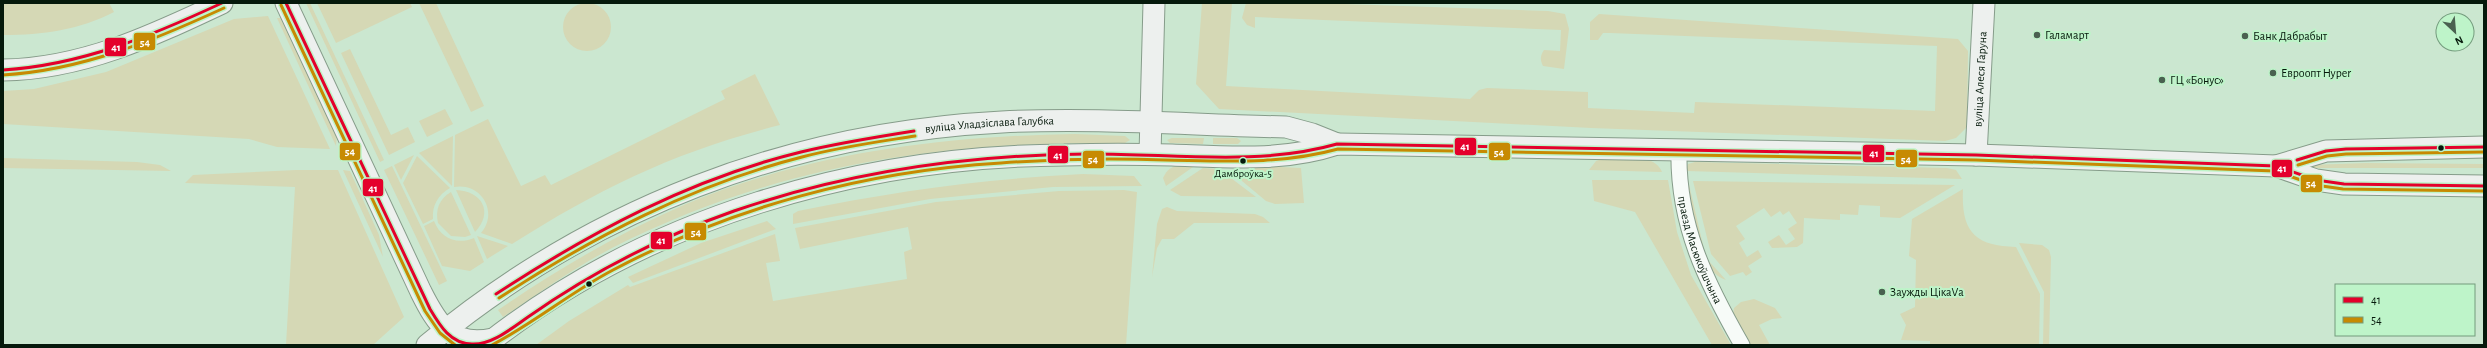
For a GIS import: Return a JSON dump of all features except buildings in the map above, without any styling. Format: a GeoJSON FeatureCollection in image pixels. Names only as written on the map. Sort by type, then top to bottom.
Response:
{"type":"FeatureCollection","features":[{"type":"Feature","properties":{"kind":"main road"},"geometry":{"type":"LineString","coordinates":[[3,70],[60,66],[97,56],[136,42],[222,3]]}},
{"type":"Feature","properties":{"kind":"main road"},"geometry":{"type":"LineString","coordinates":[[286,3],[428,298],[445,338],[479,344],[490,342]]}},
{"type":"Feature","properties":{"kind":"main road"},"geometry":{"type":"LineString","coordinates":[[1150,154],[1154,3]]}},
{"type":"Feature","properties":{"kind":"main road","name":"вуліца Алеся Гаруна"},"geometry":{"type":"LineString","coordinates":[[1976,155],[1984,3]]}},
{"type":"Feature","properties":{"kind":"main road","name":"вуліца Уладзіслава Галубка"},"geometry":{"type":"LineString","coordinates":[[445,338],[476,308],[556,255],[620,218],[686,189],[768,161],[842,144],[938,128],[1004,122],[1150,123],[1286,127],[1312,134],[1337,144]]}},
{"type":"Feature","properties":{"kind":"main road","name":"вуліца Уладзіслава Галубка"},"geometry":{"type":"LineString","coordinates":[[490,342],[563,292],[626,258],[689,227],[778,197],[879,172],[943,163],[1046,155],[1150,154],[1283,157],[1310,153],[1337,144],[1679,149],[1976,155],[2276,166],[2316,180],[2344,184],[2484,186]]}},
{"type":"Feature","properties":{"kind":"main road","name":"вуліца Уладзіслава Галубка"},"geometry":{"type":"LineString","coordinates":[[2276,166],[2326,151],[2484,147]]}},
{"type":"Feature","properties":{"kind":"main road"},"geometry":{"type":"LineString","coordinates":[[428,298],[451,309],[476,308]]}},
{"type":"Feature","properties":{"kind":"street","name":"праезд Масюкоўшчына"},"geometry":{"type":"LineString","coordinates":[[1679,149],[1680,196],[1697,256],[1714,296],[1742,345]]}},
{"type":"Feature","properties":{"kind":"green space"},"geometry":{"type":"Polygon","coordinates":[[[3,3],[109,3],[114,12],[88,23],[60,30],[32,34],[3,35],[3,3]]]}},
{"type":"Feature","properties":{"kind":"green space"},"geometry":{"type":"Polygon","coordinates":[[[306,3],[310,3],[384,160],[380,162],[306,3]]]}},
{"type":"Feature","properties":{"kind":"green space"},"geometry":{"type":"Polygon","coordinates":[[[317,3],[410,3],[412,7],[336,43],[317,3]]]}},
{"type":"Feature","properties":{"kind":"green space"},"geometry":{"type":"Polygon","coordinates":[[[419,3],[436,3],[484,106],[471,112],[419,3]]]}},
{"type":"Feature","properties":{"kind":"green space"},"geometry":{"type":"Polygon","coordinates":[[[582,3],[592,3],[601,7],[607,13],[610,18],[610,36],[601,47],[592,51],[582,51],[573,47],[567,41],[563,32],[563,22],[567,13],[573,7],[582,3]]]}},
{"type":"Feature","properties":{"kind":"green space"},"geometry":{"type":"Polygon","coordinates":[[[1202,3],[1232,3],[1226,86],[1470,99],[1479,90],[1487,88],[1588,92],[1588,108],[1694,113],[1695,102],[1935,111],[1937,46],[1610,33],[1603,33],[1598,40],[1590,40],[1590,22],[1599,14],[1958,39],[1968,51],[1967,127],[1956,138],[1945,141],[1591,128],[1219,109],[1196,84],[1202,3]]]}},
{"type":"Feature","properties":{"kind":"green space"},"geometry":{"type":"Polygon","coordinates":[[[1246,3],[1315,3],[1548,11],[1565,14],[1569,29],[1564,69],[1543,66],[1541,60],[1544,50],[1560,51],[1561,30],[1255,17],[1255,28],[1247,25],[1242,18],[1246,3]]]}},
{"type":"Feature","properties":{"kind":"green space"},"geometry":{"type":"Polygon","coordinates":[[[268,16],[330,149],[277,147],[249,139],[3,124],[3,91],[34,89],[106,72],[234,19],[268,16]]]}},
{"type":"Feature","properties":{"kind":"green space"},"geometry":{"type":"Polygon","coordinates":[[[277,18],[282,18],[337,135],[336,146],[277,18]]]}},
{"type":"Feature","properties":{"kind":"green space"},"geometry":{"type":"Polygon","coordinates":[[[350,49],[391,135],[408,127],[415,142],[389,155],[341,53],[350,49]]]}},
{"type":"Feature","properties":{"kind":"green space"},"geometry":{"type":"Polygon","coordinates":[[[755,74],[780,125],[707,147],[641,173],[577,205],[512,244],[481,233],[486,225],[488,216],[484,200],[472,189],[454,187],[455,135],[488,119],[521,186],[545,175],[551,185],[725,99],[721,91],[755,74]]]}},
{"type":"Feature","properties":{"kind":"green space"},"geometry":{"type":"Polygon","coordinates":[[[445,109],[453,124],[427,137],[419,121],[445,109]]]}},
{"type":"Feature","properties":{"kind":"green space"},"geometry":{"type":"Polygon","coordinates":[[[1075,134],[1125,136],[1130,140],[1125,143],[1057,143],[926,153],[862,163],[799,177],[736,196],[674,219],[612,248],[584,264],[503,317],[498,310],[543,280],[613,239],[661,215],[732,186],[828,160],[877,151],[976,139],[1026,135],[1075,134]]]}},
{"type":"Feature","properties":{"kind":"green space"},"geometry":{"type":"Polygon","coordinates":[[[453,136],[452,186],[419,153],[453,136]]]}},
{"type":"Feature","properties":{"kind":"green space"},"geometry":{"type":"Polygon","coordinates":[[[1172,138],[1204,138],[1203,144],[1170,143],[1167,140],[1172,138]]]}},
{"type":"Feature","properties":{"kind":"green space"},"geometry":{"type":"Polygon","coordinates":[[[1213,138],[1237,138],[1241,141],[1238,144],[1213,144],[1213,138]]]}},
{"type":"Feature","properties":{"kind":"green space"},"geometry":{"type":"Polygon","coordinates":[[[414,155],[401,180],[394,165],[414,155]]]}},
{"type":"Feature","properties":{"kind":"green space"},"geometry":{"type":"Polygon","coordinates":[[[417,156],[450,188],[439,197],[435,205],[433,219],[423,224],[403,183],[417,156]]]}},
{"type":"Feature","properties":{"kind":"green space"},"geometry":{"type":"Polygon","coordinates":[[[3,158],[137,162],[160,165],[171,171],[3,168],[3,158]]]}},
{"type":"Feature","properties":{"kind":"green space"},"geometry":{"type":"Polygon","coordinates":[[[1602,159],[1645,159],[1658,166],[1662,172],[1589,170],[1596,161],[1602,159]]]}},
{"type":"Feature","properties":{"kind":"green space"},"geometry":{"type":"Polygon","coordinates":[[[1695,162],[1947,168],[1956,170],[1962,179],[1686,171],[1688,164],[1695,162]]]}},
{"type":"Feature","properties":{"kind":"green space"},"geometry":{"type":"Polygon","coordinates":[[[2366,163],[2484,164],[2484,168],[2305,168],[2309,165],[2366,163]]]}},
{"type":"Feature","properties":{"kind":"green space"},"geometry":{"type":"Polygon","coordinates":[[[1182,165],[1193,167],[1166,186],[1163,178],[1166,172],[1175,166],[1182,165]]]}},
{"type":"Feature","properties":{"kind":"green space"},"geometry":{"type":"Polygon","coordinates":[[[392,166],[447,281],[439,285],[384,170],[392,166]]]}},
{"type":"Feature","properties":{"kind":"green space"},"geometry":{"type":"Polygon","coordinates":[[[1256,166],[1301,168],[1304,203],[1275,204],[1266,201],[1236,176],[1250,177],[1256,166]]]}},
{"type":"Feature","properties":{"kind":"green space"},"geometry":{"type":"Polygon","coordinates":[[[1203,168],[1219,169],[1256,197],[1181,196],[1170,190],[1203,168]]]}},
{"type":"Feature","properties":{"kind":"green space"},"geometry":{"type":"Polygon","coordinates":[[[296,170],[338,170],[404,317],[373,345],[286,345],[295,187],[185,183],[193,175],[296,170]]]}},
{"type":"Feature","properties":{"kind":"green space"},"geometry":{"type":"Polygon","coordinates":[[[343,170],[350,171],[379,235],[383,257],[343,170]]]}},
{"type":"Feature","properties":{"kind":"green space"},"geometry":{"type":"Polygon","coordinates":[[[1083,174],[1134,176],[1142,186],[1053,187],[930,199],[793,224],[793,214],[798,211],[870,197],[1010,179],[1083,174]]]}},
{"type":"Feature","properties":{"kind":"green space"},"geometry":{"type":"Polygon","coordinates":[[[1685,179],[1688,180],[1706,258],[1726,280],[1715,274],[1707,264],[1700,251],[1695,237],[1685,179]]]}},
{"type":"Feature","properties":{"kind":"green space"},"geometry":{"type":"Polygon","coordinates":[[[1592,180],[1668,180],[1677,232],[1691,275],[1731,345],[1712,345],[1635,212],[1594,201],[1592,180]]]}},
{"type":"Feature","properties":{"kind":"green space"},"geometry":{"type":"Polygon","coordinates":[[[1693,181],[1955,185],[1900,218],[1880,217],[1880,206],[1859,205],[1858,215],[1840,214],[1840,220],[1804,218],[1803,243],[1797,247],[1772,248],[1768,242],[1779,235],[1786,245],[1795,239],[1788,229],[1797,223],[1789,211],[1783,215],[1780,211],[1771,217],[1764,208],[1736,226],[1745,239],[1739,243],[1747,257],[1758,250],[1762,257],[1748,266],[1752,272],[1746,276],[1743,272],[1730,276],[1711,254],[1693,181]]]}},
{"type":"Feature","properties":{"kind":"green space"},"geometry":{"type":"Polygon","coordinates":[[[1963,189],[1965,216],[1968,226],[1973,233],[1980,239],[1990,243],[2016,247],[2040,294],[2039,345],[1930,345],[1930,341],[1901,340],[1906,325],[1900,314],[1915,307],[1916,260],[1909,256],[1912,219],[1963,189]]]}},
{"type":"Feature","properties":{"kind":"green space"},"geometry":{"type":"Polygon","coordinates":[[[456,190],[473,194],[482,204],[484,217],[475,232],[456,190]]]}},
{"type":"Feature","properties":{"kind":"green space"},"geometry":{"type":"Polygon","coordinates":[[[1124,190],[1137,192],[1126,345],[536,345],[569,321],[628,285],[630,287],[775,234],[780,261],[766,263],[773,301],[907,279],[904,252],[912,249],[908,227],[800,249],[795,228],[936,202],[1059,191],[1124,190]]]}},
{"type":"Feature","properties":{"kind":"green space"},"geometry":{"type":"Polygon","coordinates":[[[451,192],[471,235],[465,237],[451,236],[438,223],[437,214],[439,205],[443,198],[451,192]]]}},
{"type":"Feature","properties":{"kind":"green space"},"geometry":{"type":"Polygon","coordinates":[[[1167,207],[1177,211],[1255,214],[1263,217],[1270,223],[1194,223],[1174,239],[1162,239],[1157,248],[1152,277],[1157,224],[1162,209],[1167,207]]]}},
{"type":"Feature","properties":{"kind":"green space"},"geometry":{"type":"Polygon","coordinates":[[[434,221],[441,232],[450,239],[462,241],[474,238],[484,262],[470,271],[442,266],[424,226],[434,221]]]}},
{"type":"Feature","properties":{"kind":"green space"},"geometry":{"type":"Polygon","coordinates":[[[767,221],[776,229],[633,283],[628,277],[701,243],[767,221]]]}},
{"type":"Feature","properties":{"kind":"green space"},"geometry":{"type":"Polygon","coordinates":[[[477,236],[508,246],[487,259],[477,236]]]}},
{"type":"Feature","properties":{"kind":"green space"},"geometry":{"type":"Polygon","coordinates":[[[2019,243],[2042,245],[2049,250],[2051,257],[2049,345],[2043,345],[2044,292],[2019,243]]]}},
{"type":"Feature","properties":{"kind":"green space"},"geometry":{"type":"Polygon","coordinates":[[[1754,299],[1775,308],[1782,318],[1772,319],[1759,325],[1770,345],[1751,345],[1733,315],[1734,308],[1741,302],[1754,299]]]}},
{"type":"Feature","properties":{"kind":"transit line","name":"41"},"geometry":{"type":"LineString","coordinates":[[3,70],[61,62],[116,47],[169,27],[222,3]]}},
{"type":"Feature","properties":{"kind":"transit line","name":"41"},"geometry":{"type":"LineString","coordinates":[[286,3],[430,309],[447,333],[458,341],[472,344],[487,342],[502,335],[577,285],[627,257],[680,232],[734,211],[777,197],[864,176],[952,162],[997,158],[1086,154],[1244,157],[1306,151],[1337,144],[1976,155],[2276,166],[2316,180],[2344,184],[2484,186]]}},
{"type":"Feature","properties":{"kind":"transit line","name":"54"},"geometry":{"type":"LineString","coordinates":[[281,5],[425,311],[440,333],[455,345]]}},
{"type":"Feature","properties":{"kind":"transit line","name":"54"},"geometry":{"type":"LineString","coordinates":[[3,75],[61,67],[116,52],[170,32],[224,8]]}},
{"type":"Feature","properties":{"kind":"transit line","name":"41"},"geometry":{"type":"LineString","coordinates":[[496,294],[568,249],[642,210],[681,192],[760,163],[801,152],[914,131]]}},
{"type":"Feature","properties":{"kind":"transit line","name":"54"},"geometry":{"type":"LineString","coordinates":[[499,298],[607,234],[644,215],[721,182],[816,153],[915,136]]}},
{"type":"Feature","properties":{"kind":"transit line","name":"41"},"geometry":{"type":"LineString","coordinates":[[2297,160],[2326,151],[2346,149],[2484,147]]}},
{"type":"Feature","properties":{"kind":"transit line","name":"54"},"geometry":{"type":"LineString","coordinates":[[492,345],[613,270],[658,248],[705,228],[752,211],[801,196],[900,174],[950,167],[1001,163],[1103,159],[1252,161],[1295,158],[1338,149],[1976,160],[2275,171],[2315,185],[2343,189],[2484,191]]}},
{"type":"Feature","properties":{"kind":"transit line","name":"54"},"geometry":{"type":"LineString","coordinates":[[2298,165],[2327,156],[2346,154],[2484,152]]}},
{"type":"Feature","properties":{"kind":"place","name":"Галамарт"},"geometry":{"type":"Point","coordinates":[2037,35]}},
{"type":"Feature","properties":{"kind":"place","name":"Банк Дабрабыт"},"geometry":{"type":"Point","coordinates":[2245,36]}},
{"type":"Feature","properties":{"kind":"place","name":"Евроопт Hyper"},"geometry":{"type":"Point","coordinates":[2273,73]}},
{"type":"Feature","properties":{"kind":"place","name":"ГЦ «Бонус»"},"geometry":{"type":"Point","coordinates":[2162,80]}},
{"type":"Feature","properties":{"kind":"place","name":"Дамброўка-5"},"geometry":{"type":"Point","coordinates":[1243,161]}},
{"type":"Feature","properties":{"kind":"place","name":"Заужды ЦікаVа"},"geometry":{"type":"Point","coordinates":[1882,292]}}]}
